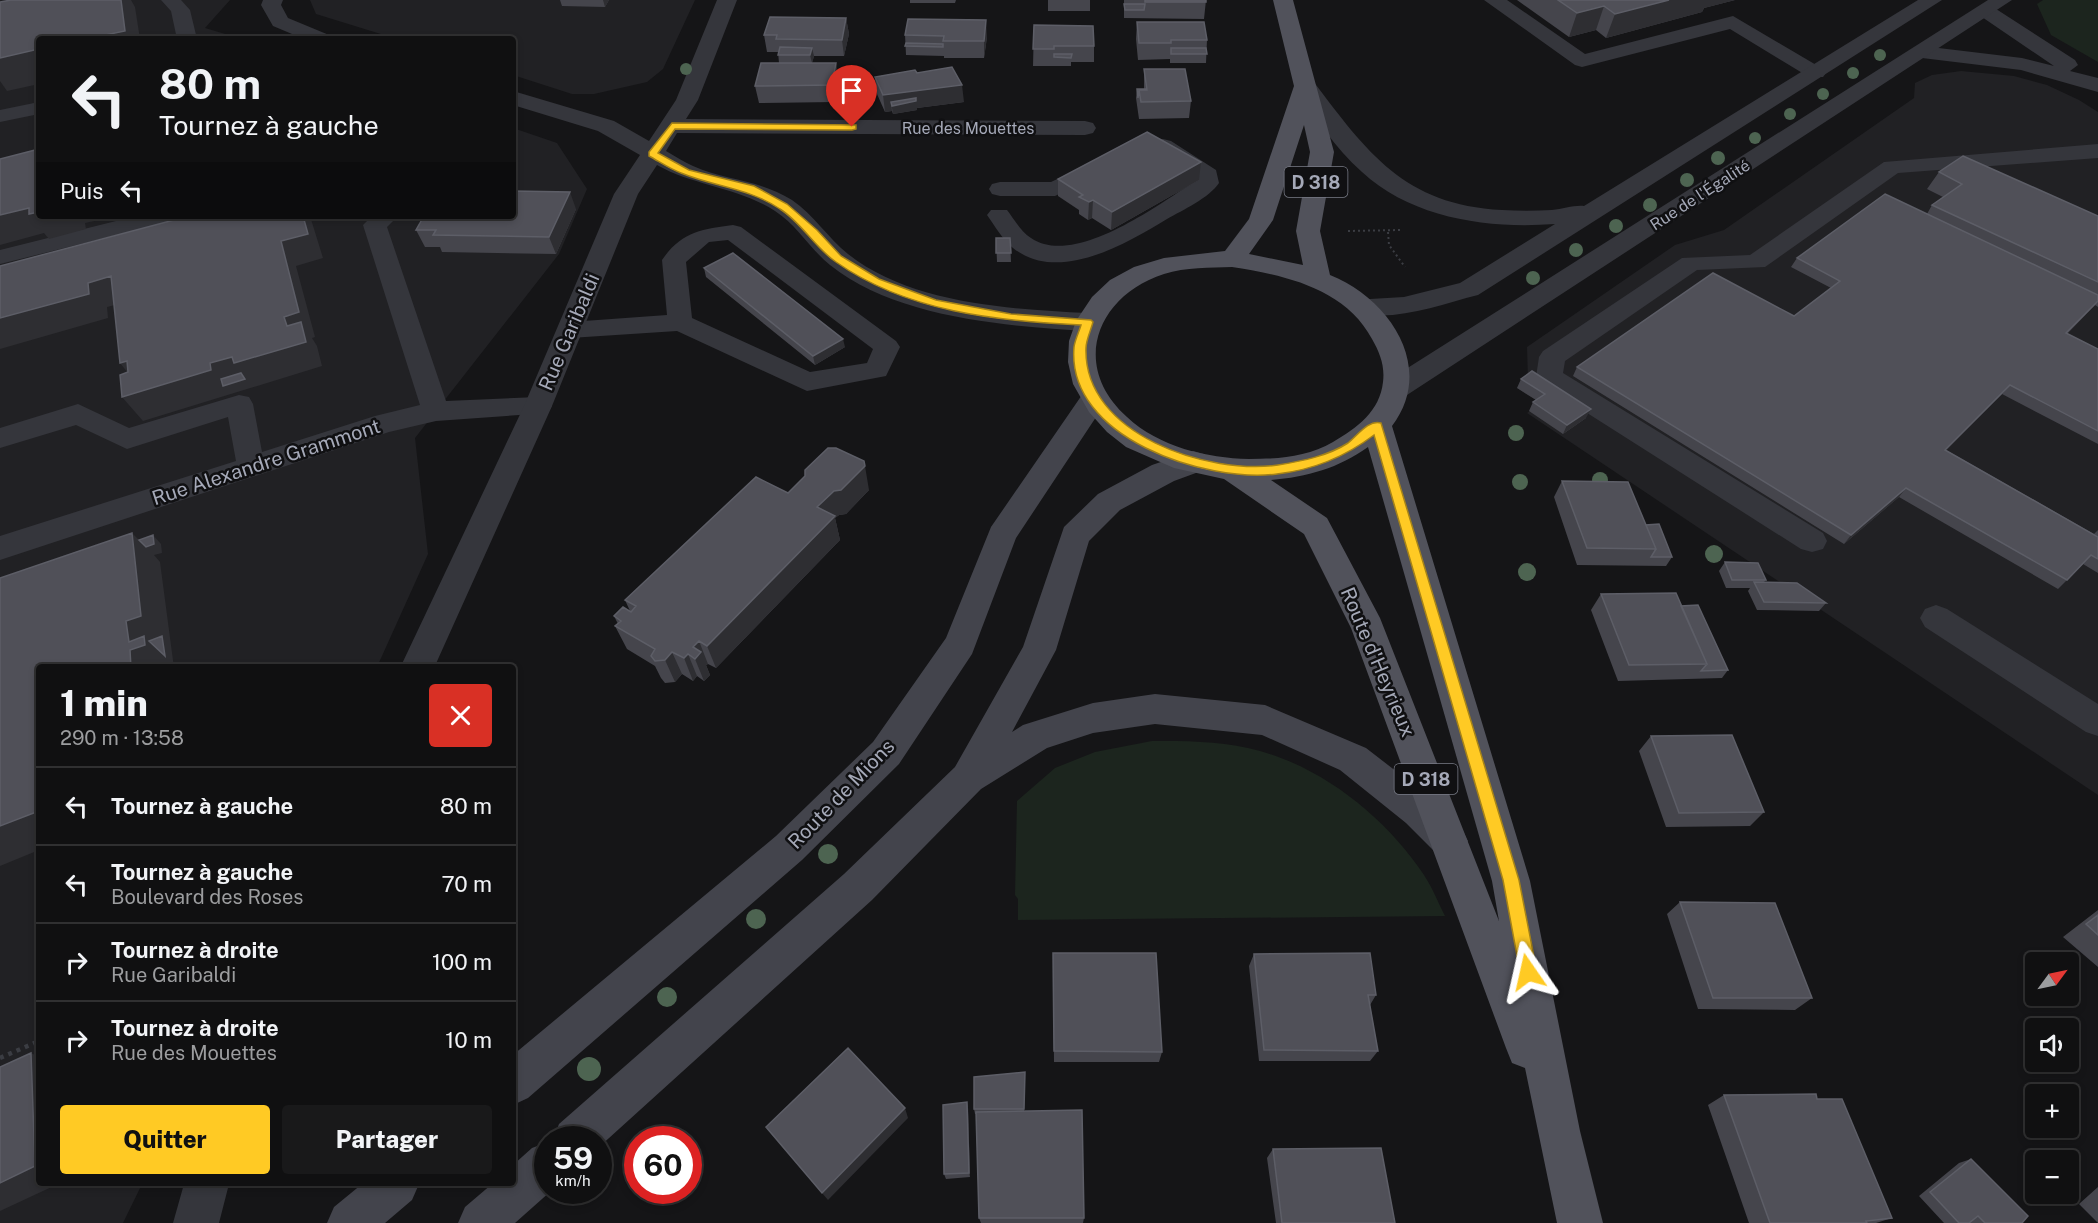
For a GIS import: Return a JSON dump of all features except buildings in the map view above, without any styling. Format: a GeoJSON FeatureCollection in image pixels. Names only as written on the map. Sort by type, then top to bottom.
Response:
{"type":"FeatureCollection","features":[{"type":"Feature","properties":{"kind":"main road","name":"D 318"},"geometry":{"type":"LineString","coordinates":[[1283,0],[1322,152],[1308,231],[1318,278]]}},
{"type":"Feature","properties":{"kind":"main road","name":"D 318"},"geometry":{"type":"LineString","coordinates":[[1232,258],[1261,220],[1305,86]]}},
{"type":"Feature","properties":{"kind":"main road"},"geometry":{"type":"LineString","coordinates":[[1232,258],[1277,264],[1318,278],[1342,291],[1362,306],[1384,331],[1396,359],[1397,388],[1390,407],[1377,426],[1351,447],[1315,462],[1276,470],[1233,470],[1193,462],[1152,447],[1118,425],[1094,399],[1082,373],[1080,347],[1088,322],[1109,294],[1143,273],[1185,261],[1232,258]]}},
{"type":"Feature","properties":{"kind":"main road","name":"Route de Mions"},"geometry":{"type":"LineString","coordinates":[[516,1080],[789,848],[886,753],[960,644],[1002,535],[1094,399]]}},
{"type":"Feature","properties":{"kind":"main road","name":"Route d'Heyrieux"},"geometry":{"type":"LineString","coordinates":[[1377,426],[1511,880],[1558,1131],[1580,1223]]}},
{"type":"Feature","properties":{"kind":"main road"},"geometry":{"type":"LineString","coordinates":[[968,778],[1039,650],[1075,536],[1108,502],[1154,477],[1193,462]]}},
{"type":"Feature","properties":{"kind":"main road","name":"Route d'Heyrieux"},"geometry":{"type":"LineString","coordinates":[[1233,470],[1316,526],[1368,628],[1558,1131]]}},
{"type":"Feature","properties":{"kind":"main road"},"geometry":{"type":"LineString","coordinates":[[590,1126],[858,887],[968,778],[1036,736],[1093,718],[1155,709],[1265,720],[1353,759],[1419,811],[1449,841]]}},
{"type":"Feature","properties":{"kind":"main road"},"geometry":{"type":"LineString","coordinates":[[482,1223],[534,1177]]}},
{"type":"Feature","properties":{"kind":"main road"},"geometry":{"type":"LineString","coordinates":[[350,1223],[394,1186]]}},
{"type":"Feature","properties":{"kind":"street"},"geometry":{"type":"LineString","coordinates":[[273,0],[271,5],[280,22],[315,36]]}},
{"type":"Feature","properties":{"kind":"street","name":"Rue Garibaldi"},"geometry":{"type":"LineString","coordinates":[[419,664],[538,406],[626,194],[687,100],[727,0]]}},
{"type":"Feature","properties":{"kind":"street"},"geometry":{"type":"LineString","coordinates":[[1362,306],[1404,306],[1469,289],[1932,0]]}},
{"type":"Feature","properties":{"kind":"street"},"geometry":{"type":"LineString","coordinates":[[1994,5],[2051,57],[2098,83]]}},
{"type":"Feature","properties":{"kind":"street","name":"Rue de l'Égalité"},"geometry":{"type":"LineString","coordinates":[[1397,388],[1994,5]]}},
{"type":"Feature","properties":{"kind":"street"},"geometry":{"type":"LineString","coordinates":[[1922,52],[2022,64],[2098,83]]}},
{"type":"Feature","properties":{"kind":"street"},"geometry":{"type":"LineString","coordinates":[[1305,86],[1371,168],[1400,189],[1444,207],[1478,215],[1545,220],[1595,211]]}},
{"type":"Feature","properties":{"kind":"street"},"geometry":{"type":"LineString","coordinates":[[516,99],[606,126],[686,172],[750,188],[784,207],[814,232],[838,259],[875,282],[934,303],[1011,318],[1088,322]]}},
{"type":"Feature","properties":{"kind":"street","name":"Rue des Mouettes"},"geometry":{"type":"LineString","coordinates":[[672,126],[1084,128]]}},
{"type":"Feature","properties":{"kind":"street"},"geometry":{"type":"LineString","coordinates":[[196,1223],[206,1186]]}},
{"type":"Feature","properties":{"kind":"lane"},"geometry":{"type":"LineString","coordinates":[[171,0],[180,10],[186,36]]}},
{"type":"Feature","properties":{"kind":"lane"},"geometry":{"type":"LineString","coordinates":[[1494,0],[1582,61],[1733,21],[1815,73]]}},
{"type":"Feature","properties":{"kind":"lane"},"geometry":{"type":"LineString","coordinates":[[0,117],[36,109]]}},
{"type":"Feature","properties":{"kind":"lane"},"geometry":{"type":"LineString","coordinates":[[999,215],[1023,244],[1050,254],[1078,253],[1105,245],[1208,183],[1208,175],[1161,145],[1127,151],[1055,189],[1000,189]]}},
{"type":"Feature","properties":{"kind":"lane"},"geometry":{"type":"LineString","coordinates":[[1812,541],[1548,377],[1552,357],[1691,263],[1755,262],[1892,167],[2098,152]]}},
{"type":"Feature","properties":{"kind":"lane"},"geometry":{"type":"LineString","coordinates":[[382,219],[375,225],[436,411]]}},
{"type":"Feature","properties":{"kind":"lane"},"geometry":{"type":"LineString","coordinates":[[0,257],[131,220]]}},
{"type":"Feature","properties":{"kind":"lane"},"geometry":{"type":"LineString","coordinates":[[570,330],[680,322],[807,382],[877,370],[887,347],[733,232],[702,236],[674,260],[680,322]]}},
{"type":"Feature","properties":{"kind":"lane"},"geometry":{"type":"LineString","coordinates":[[0,438],[78,414],[127,439],[240,404],[251,466]]}},
{"type":"Feature","properties":{"kind":"lane","name":"Rue Alexandre Grammont"},"geometry":{"type":"LineString","coordinates":[[0,548],[385,423],[436,411],[538,406]]}},
{"type":"Feature","properties":{"kind":"lane"},"geometry":{"type":"LineString","coordinates":[[1936,618],[2098,722]]}},
{"type":"Feature","properties":{"kind":"path"},"geometry":{"type":"LineString","coordinates":[[1308,231],[1389,232],[1419,227],[1440,216],[1444,207]]}},
{"type":"Feature","properties":{"kind":"path"},"geometry":{"type":"LineString","coordinates":[[1389,232],[1389,245],[1408,270]]}},
{"type":"Feature","properties":{"kind":"path"},"geometry":{"type":"LineString","coordinates":[[0,1058],[36,1042]]}},
{"type":"Feature","properties":{"kind":"shaded area"},"geometry":{"type":"Polygon","coordinates":[[[0,0],[230,0],[205,28],[232,36],[36,36],[36,219],[516,219],[516,129],[557,143],[587,189],[559,254],[415,438],[428,554],[378,664],[36,664],[36,1186],[141,1186],[123,1223],[0,1223],[0,0]]]}},
{"type":"Feature","properties":{"kind":"shaded area"},"geometry":{"type":"Polygon","coordinates":[[[310,0],[695,0],[663,69],[647,82],[594,94],[572,94],[516,76],[516,36],[387,36],[316,14],[310,0]]]}},
{"type":"Feature","properties":{"kind":"shaded area"},"geometry":{"type":"Polygon","coordinates":[[[2043,0],[2098,0],[2098,62],[2051,35],[2037,4],[2043,0]]]}},
{"type":"Feature","properties":{"kind":"shaded area"},"geometry":{"type":"Polygon","coordinates":[[[1961,71],[2014,76],[2047,85],[2098,112],[2098,795],[1527,413],[1541,403],[1517,388],[1528,380],[1527,347],[1675,245],[1724,230],[1914,98],[1915,83],[1932,75],[1961,71]]]}},
{"type":"Feature","properties":{"kind":"shaded area"},"geometry":{"type":"Polygon","coordinates":[[[1152,741],[1189,741],[1248,748],[1274,755],[1324,779],[1348,795],[1390,832],[1424,875],[1445,916],[1018,920],[1018,899],[1015,895],[1017,801],[1055,768],[1095,752],[1152,741]]]}},
{"type":"Feature","properties":{"kind":"route"},"geometry":{"type":"LineString","coordinates":[[852,127],[672,126],[652,154],[686,172],[750,188],[784,207],[814,232],[838,259],[875,282],[934,303],[1011,318],[1088,322],[1080,347],[1082,373],[1094,399],[1118,425],[1152,447],[1193,462],[1233,470],[1276,470],[1315,462],[1351,447],[1377,426],[1511,880],[1528,972]]}}]}
